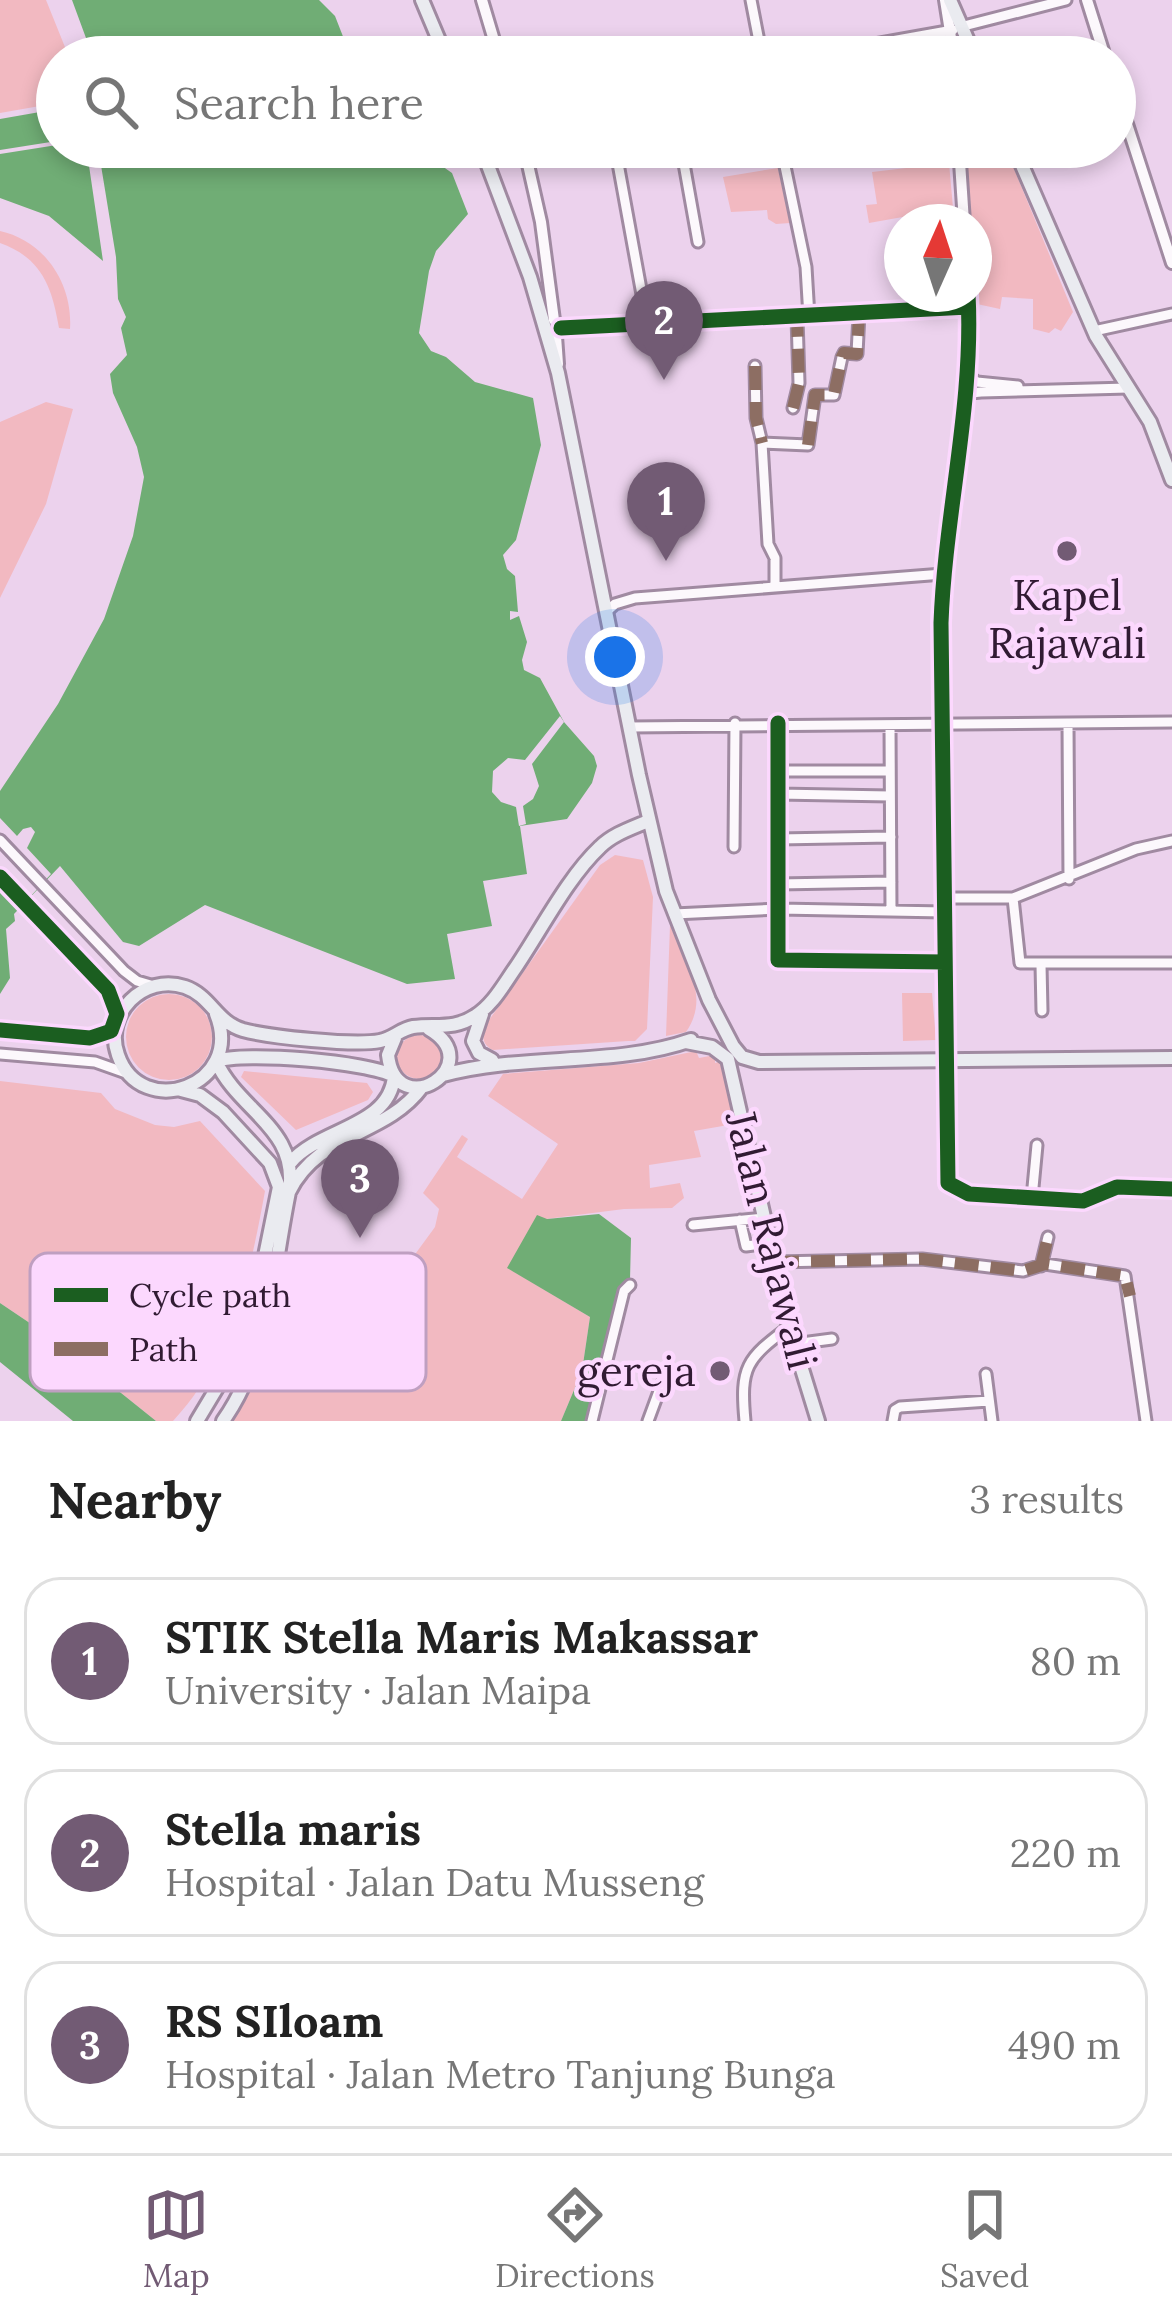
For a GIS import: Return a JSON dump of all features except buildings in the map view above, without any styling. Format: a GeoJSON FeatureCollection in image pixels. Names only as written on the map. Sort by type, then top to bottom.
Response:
{"type":"FeatureCollection","features":[{"type":"Feature","properties":{"kind":"main road"},"geometry":{"type":"LineString","coordinates":[[422,0],[437,36]]}},
{"type":"Feature","properties":{"kind":"main road"},"geometry":{"type":"LineString","coordinates":[[948,0],[962,36]]}},
{"type":"Feature","properties":{"kind":"main road","name":"Jalan Rajawali"},"geometry":{"type":"LineString","coordinates":[[490,168],[558,371],[648,820],[674,914],[730,1053],[789,1327],[818,1421]]}},
{"type":"Feature","properties":{"kind":"main road"},"geometry":{"type":"LineString","coordinates":[[1023,168],[1094,331],[1150,422],[1172,481]]}},
{"type":"Feature","properties":{"kind":"main road"},"geometry":{"type":"LineString","coordinates":[[499,1062],[482,1056],[473,1041],[475,1026],[486,1008],[597,849],[648,820]]}},
{"type":"Feature","properties":{"kind":"main road"},"geometry":{"type":"LineString","coordinates":[[266,1253],[279,1187],[274,1169],[223,1112],[200,1095],[157,1090],[131,1076],[116,1048],[116,1023],[134,997],[154,986],[187,988],[206,1000],[225,1023],[246,1031],[374,1042],[470,1020],[486,1008]]}},
{"type":"Feature","properties":{"kind":"main road"},"geometry":{"type":"LineString","coordinates":[[180,1090],[201,1080],[216,1061],[222,1037],[216,1014]]}},
{"type":"Feature","properties":{"kind":"main road"},"geometry":{"type":"LineString","coordinates":[[428,1028],[443,1039],[448,1051],[443,1075]]}},
{"type":"Feature","properties":{"kind":"main road"},"geometry":{"type":"LineString","coordinates":[[291,1162],[313,1143],[379,1110],[392,1091],[394,1076],[388,1055],[402,1032]]}},
{"type":"Feature","properties":{"kind":"main road"},"geometry":{"type":"LineString","coordinates":[[289,1192],[313,1157],[406,1108],[422,1088],[443,1075],[499,1062],[629,1052],[686,1042],[759,1062],[1172,1058]]}},
{"type":"Feature","properties":{"kind":"main road"},"geometry":{"type":"LineString","coordinates":[[216,1061],[248,1057],[372,1068],[422,1088]]}},
{"type":"Feature","properties":{"kind":"main road"},"geometry":{"type":"LineString","coordinates":[[216,1061],[281,1142],[291,1162],[278,1253]]}},
{"type":"Feature","properties":{"kind":"main road"},"geometry":{"type":"LineString","coordinates":[[735,1087],[746,1070],[759,1062]]}},
{"type":"Feature","properties":{"kind":"main road"},"geometry":{"type":"LineString","coordinates":[[197,1421],[215,1391]]}},
{"type":"Feature","properties":{"kind":"main road"},"geometry":{"type":"LineString","coordinates":[[223,1421],[240,1391]]}},
{"type":"Feature","properties":{"kind":"street"},"geometry":{"type":"LineString","coordinates":[[482,0],[493,36]]}},
{"type":"Feature","properties":{"kind":"street"},"geometry":{"type":"LineString","coordinates":[[751,0],[757,36]]}},
{"type":"Feature","properties":{"kind":"street"},"geometry":{"type":"LineString","coordinates":[[914,36],[1066,0]]}},
{"type":"Feature","properties":{"kind":"street"},"geometry":{"type":"LineString","coordinates":[[1087,0],[1098,36]]}},
{"type":"Feature","properties":{"kind":"street"},"geometry":{"type":"LineString","coordinates":[[956,36],[957,28]]}},
{"type":"Feature","properties":{"kind":"street"},"geometry":{"type":"LineString","coordinates":[[1136,151],[1172,262]]}},
{"type":"Feature","properties":{"kind":"street"},"geometry":{"type":"LineString","coordinates":[[529,168],[554,320],[561,328]]}},
{"type":"Feature","properties":{"kind":"street"},"geometry":{"type":"LineString","coordinates":[[619,168],[647,322]]}},
{"type":"Feature","properties":{"kind":"street"},"geometry":{"type":"LineString","coordinates":[[685,168],[698,242]]}},
{"type":"Feature","properties":{"kind":"street"},"geometry":{"type":"LineString","coordinates":[[785,168],[806,267],[799,383],[793,408]]}},
{"type":"Feature","properties":{"kind":"street"},"geometry":{"type":"LineString","coordinates":[[960,168],[963,204]]}},
{"type":"Feature","properties":{"kind":"street"},"geometry":{"type":"LineString","coordinates":[[561,328],[884,311]]}},
{"type":"Feature","properties":{"kind":"street"},"geometry":{"type":"LineString","coordinates":[[968,312],[964,400],[943,574],[948,1183],[969,1194],[1087,1201],[1117,1187],[1172,1189]]}},
{"type":"Feature","properties":{"kind":"street"},"geometry":{"type":"LineString","coordinates":[[763,443],[808,445],[815,395],[835,395],[844,353],[856,354],[859,314]]}},
{"type":"Feature","properties":{"kind":"street"},"geometry":{"type":"LineString","coordinates":[[1094,331],[1172,314]]}},
{"type":"Feature","properties":{"kind":"street"},"geometry":{"type":"LineString","coordinates":[[558,371],[556,336],[561,328]]}},
{"type":"Feature","properties":{"kind":"street"},"geometry":{"type":"LineString","coordinates":[[755,366],[756,418],[763,443],[775,587]]}},
{"type":"Feature","properties":{"kind":"street"},"geometry":{"type":"LineString","coordinates":[[965,372],[977,382],[1047,390]]}},
{"type":"Feature","properties":{"kind":"street"},"geometry":{"type":"LineString","coordinates":[[964,400],[971,393],[1128,388]]}},
{"type":"Feature","properties":{"kind":"street"},"geometry":{"type":"LineString","coordinates":[[608,611],[625,599],[943,574]]}},
{"type":"Feature","properties":{"kind":"street"},"geometry":{"type":"LineString","coordinates":[[630,727],[1172,722]]}},
{"type":"Feature","properties":{"kind":"street"},"geometry":{"type":"LineString","coordinates":[[734,847],[736,723]]}},
{"type":"Feature","properties":{"kind":"street"},"geometry":{"type":"LineString","coordinates":[[778,723],[778,960],[945,962]]}},
{"type":"Feature","properties":{"kind":"street"},"geometry":{"type":"LineString","coordinates":[[1068,724],[1069,879]]}},
{"type":"Feature","properties":{"kind":"street"},"geometry":{"type":"LineString","coordinates":[[890,725],[891,910]]}},
{"type":"Feature","properties":{"kind":"street"},"geometry":{"type":"LineString","coordinates":[[778,771],[890,771]]}},
{"type":"Feature","properties":{"kind":"street"},"geometry":{"type":"LineString","coordinates":[[778,794],[890,796]]}},
{"type":"Feature","properties":{"kind":"street"},"geometry":{"type":"LineString","coordinates":[[778,838],[891,837]]}},
{"type":"Feature","properties":{"kind":"street"},"geometry":{"type":"LineString","coordinates":[[0,840],[124,971],[154,986]]}},
{"type":"Feature","properties":{"kind":"street"},"geometry":{"type":"LineString","coordinates":[[674,914],[891,910],[1013,898],[1136,849],[1172,842]]}},
{"type":"Feature","properties":{"kind":"street"},"geometry":{"type":"LineString","coordinates":[[0,877],[108,990],[116,1023],[111,1031],[90,1037],[0,1030]]}},
{"type":"Feature","properties":{"kind":"street"},"geometry":{"type":"LineString","coordinates":[[778,884],[891,882]]}},
{"type":"Feature","properties":{"kind":"street"},"geometry":{"type":"LineString","coordinates":[[1013,898],[1022,964],[1172,963]]}},
{"type":"Feature","properties":{"kind":"street"},"geometry":{"type":"LineString","coordinates":[[1041,965],[1042,1011]]}},
{"type":"Feature","properties":{"kind":"street"},"geometry":{"type":"LineString","coordinates":[[0,1054],[95,1062],[131,1076]]}},
{"type":"Feature","properties":{"kind":"street"},"geometry":{"type":"LineString","coordinates":[[1032,1198],[1036,1145]]}},
{"type":"Feature","properties":{"kind":"street"},"geometry":{"type":"LineString","coordinates":[[693,1225],[765,1218]]}},
{"type":"Feature","properties":{"kind":"street"},"geometry":{"type":"LineString","coordinates":[[740,1220],[746,1246],[770,1243]]}},
{"type":"Feature","properties":{"kind":"street"},"geometry":{"type":"LineString","coordinates":[[1041,1266],[1048,1237]]}},
{"type":"Feature","properties":{"kind":"street"},"geometry":{"type":"LineString","coordinates":[[775,1262],[922,1259],[1023,1271],[1041,1266],[1092,1270],[1127,1279],[1146,1421]]}},
{"type":"Feature","properties":{"kind":"street"},"geometry":{"type":"LineString","coordinates":[[592,1421],[624,1291],[630,1285]]}},
{"type":"Feature","properties":{"kind":"street"},"geometry":{"type":"LineString","coordinates":[[746,1421],[744,1371],[762,1347],[789,1327]]}},
{"type":"Feature","properties":{"kind":"street"},"geometry":{"type":"LineString","coordinates":[[794,1344],[832,1340]]}},
{"type":"Feature","properties":{"kind":"street"},"geometry":{"type":"LineString","coordinates":[[986,1374],[992,1421]]}},
{"type":"Feature","properties":{"kind":"street"},"geometry":{"type":"LineString","coordinates":[[647,1421],[662,1383]]}},
{"type":"Feature","properties":{"kind":"street"},"geometry":{"type":"LineString","coordinates":[[893,1421],[897,1408],[989,1401]]}},
{"type":"Feature","properties":{"kind":"shaded area"},"geometry":{"type":"Polygon","coordinates":[[[0,0],[46,0],[61,36],[36,36],[36,107],[0,113],[0,0]]]}},
{"type":"Feature","properties":{"kind":"shaded area"},"geometry":{"type":"Polygon","coordinates":[[[72,0],[319,0],[335,16],[343,36],[85,36],[72,0]]]}},
{"type":"Feature","properties":{"kind":"shaded area"},"geometry":{"type":"Polygon","coordinates":[[[36,113],[36,144],[0,150],[0,119],[36,113]]]}},
{"type":"Feature","properties":{"kind":"shaded area"},"geometry":{"type":"Polygon","coordinates":[[[36,148],[36,168],[89,168],[103,261],[49,216],[0,198],[0,154],[36,148]]]}},
{"type":"Feature","properties":{"kind":"shaded area"},"geometry":{"type":"Polygon","coordinates":[[[101,168],[445,168],[452,173],[468,214],[436,251],[419,333],[431,351],[446,357],[475,382],[533,398],[541,445],[516,540],[503,555],[515,576],[518,612],[510,611],[510,620],[519,616],[527,642],[524,670],[540,678],[564,722],[594,756],[597,766],[592,783],[567,819],[520,826],[527,874],[483,881],[492,926],[447,934],[455,979],[407,984],[205,905],[139,946],[123,942],[60,866],[14,914],[15,921],[6,929],[10,978],[0,994],[0,791],[58,704],[104,619],[133,536],[144,477],[110,374],[127,355],[101,168]]]}},
{"type":"Feature","properties":{"kind":"shaded area"},"geometry":{"type":"Polygon","coordinates":[[[778,168],[790,223],[776,224],[768,219],[767,210],[731,212],[723,177],[778,168]]]}},
{"type":"Feature","properties":{"kind":"shaded area"},"geometry":{"type":"Polygon","coordinates":[[[949,168],[953,204],[884,204],[884,220],[869,223],[866,205],[877,204],[872,172],[949,168]]]}},
{"type":"Feature","properties":{"kind":"shaded area"},"geometry":{"type":"Polygon","coordinates":[[[967,168],[1014,168],[1073,312],[1061,331],[1055,328],[1049,333],[1033,329],[1033,299],[1002,297],[1000,309],[992,307],[992,204],[970,204],[967,168]]]}},
{"type":"Feature","properties":{"kind":"shaded area"},"geometry":{"type":"Polygon","coordinates":[[[0,231],[30,244],[53,267],[67,296],[70,329],[59,328],[43,276],[26,257],[0,243],[0,231]]]}},
{"type":"Feature","properties":{"kind":"shaded area"},"geometry":{"type":"Polygon","coordinates":[[[46,402],[73,409],[46,504],[0,598],[0,422],[46,402]]]}},
{"type":"Feature","properties":{"kind":"shaded area"},"geometry":{"type":"Polygon","coordinates":[[[615,855],[643,860],[653,897],[647,1029],[635,1041],[493,1050],[484,1041],[484,1027],[600,865],[615,855]]]}},
{"type":"Feature","properties":{"kind":"shaded area"},"geometry":{"type":"Polygon","coordinates":[[[670,925],[693,979],[696,1005],[686,1032],[666,1036],[670,925]]]}},
{"type":"Feature","properties":{"kind":"shaded area"},"geometry":{"type":"Polygon","coordinates":[[[902,993],[932,993],[936,1040],[903,1041],[902,993]]]}},
{"type":"Feature","properties":{"kind":"shaded area"},"geometry":{"type":"Polygon","coordinates":[[[169,994],[185,997],[199,1007],[209,1021],[209,1053],[199,1067],[185,1077],[169,1080],[153,1077],[139,1067],[129,1053],[126,1037],[129,1021],[139,1007],[153,997],[169,994]]]}},
{"type":"Feature","properties":{"kind":"shaded area"},"geometry":{"type":"Polygon","coordinates":[[[419,1035],[434,1042],[441,1057],[434,1072],[419,1079],[404,1072],[397,1057],[404,1042],[419,1035]]]}},
{"type":"Feature","properties":{"kind":"shaded area"},"geometry":{"type":"Polygon","coordinates":[[[696,1051],[699,1058],[715,1055],[715,1063],[724,1060],[734,1124],[694,1131],[701,1157],[649,1165],[650,1188],[680,1183],[684,1198],[672,1208],[546,1219],[508,1268],[590,1317],[582,1371],[561,1421],[231,1421],[247,1391],[426,1391],[426,1253],[416,1253],[435,1227],[439,1209],[423,1193],[462,1135],[468,1139],[457,1157],[522,1199],[558,1144],[488,1096],[503,1074],[639,1063],[696,1051]]]}},
{"type":"Feature","properties":{"kind":"shaded area"},"geometry":{"type":"Polygon","coordinates":[[[244,1071],[367,1083],[373,1092],[368,1100],[296,1130],[241,1077],[244,1071]]]}},
{"type":"Feature","properties":{"kind":"shaded area"},"geometry":{"type":"Polygon","coordinates":[[[0,1081],[101,1093],[115,1109],[155,1125],[174,1127],[200,1121],[265,1191],[253,1253],[30,1253],[30,1323],[0,1303],[0,1081]]]}},
{"type":"Feature","properties":{"kind":"shaded area"},"geometry":{"type":"Polygon","coordinates":[[[599,1214],[631,1238],[630,1280],[624,1287],[587,1421],[561,1421],[582,1371],[590,1317],[507,1268],[537,1215],[547,1219],[599,1214]]]}},
{"type":"Feature","properties":{"kind":"shaded area"},"geometry":{"type":"Polygon","coordinates":[[[0,1303],[30,1323],[30,1386],[0,1362],[0,1303]]]}},
{"type":"Feature","properties":{"kind":"shaded area"},"geometry":{"type":"Polygon","coordinates":[[[36,1391],[119,1391],[156,1421],[73,1421],[36,1391]]]}},
{"type":"Feature","properties":{"kind":"shaded area"},"geometry":{"type":"Polygon","coordinates":[[[119,1391],[196,1391],[173,1421],[156,1421],[119,1391]]]}},
{"type":"Feature","properties":{"kind":"pier"},"geometry":{"type":"Polygon","coordinates":[[[560,716],[564,722],[532,764],[539,786],[523,806],[526,824],[519,826],[516,807],[501,802],[492,792],[493,771],[508,758],[525,760],[560,716]]]}},
{"type":"Feature","properties":{"kind":"pier"},"geometry":{"type":"Polygon","coordinates":[[[0,818],[17,836],[31,827],[35,832],[27,848],[51,874],[18,910],[0,892],[0,818]]]}},
{"type":"Feature","properties":{"kind":"marked path"},"geometry":{"type":"LineString","coordinates":[[808,445],[815,395],[834,395],[844,353],[857,354],[859,314]]}},
{"type":"Feature","properties":{"kind":"marked path"},"geometry":{"type":"LineString","coordinates":[[793,408],[799,383],[797,317]]}},
{"type":"Feature","properties":{"kind":"marked path"},"geometry":{"type":"LineString","coordinates":[[755,366],[756,418],[762,443]]}},
{"type":"Feature","properties":{"kind":"marked path"},"geometry":{"type":"LineString","coordinates":[[1041,1266],[1048,1237]]}},
{"type":"Feature","properties":{"kind":"marked path"},"geometry":{"type":"LineString","coordinates":[[775,1262],[922,1259],[1023,1271],[1045,1264],[1125,1276],[1130,1296]]}},
{"type":"Feature","properties":{"kind":"cycle path"},"geometry":{"type":"LineString","coordinates":[[561,328],[884,311]]}},
{"type":"Feature","properties":{"kind":"cycle path"},"geometry":{"type":"LineString","coordinates":[[968,312],[967,376],[941,623],[948,1183],[969,1194],[1083,1201],[1117,1187],[1172,1189]]}},
{"type":"Feature","properties":{"kind":"cycle path"},"geometry":{"type":"LineString","coordinates":[[778,723],[778,960],[945,962]]}},
{"type":"Feature","properties":{"kind":"cycle path"},"geometry":{"type":"LineString","coordinates":[[0,877],[108,990],[117,1014],[111,1031],[90,1038],[0,1030]]}},
{"type":"Feature","properties":{"kind":"place","name":"Stella maris"},"geometry":{"type":"Point","coordinates":[664,380]}},
{"type":"Feature","properties":{"kind":"place","name":"Kapel Rajawali"},"geometry":{"type":"Point","coordinates":[1067,551]}},
{"type":"Feature","properties":{"kind":"place","name":"STIK Stella Maris Makassar"},"geometry":{"type":"Point","coordinates":[666,561]}},
{"type":"Feature","properties":{"kind":"place","name":"RS SIloam"},"geometry":{"type":"Point","coordinates":[360,1238]}},
{"type":"Feature","properties":{"kind":"place","name":"gereja"},"geometry":{"type":"Point","coordinates":[720,1371]}}]}
